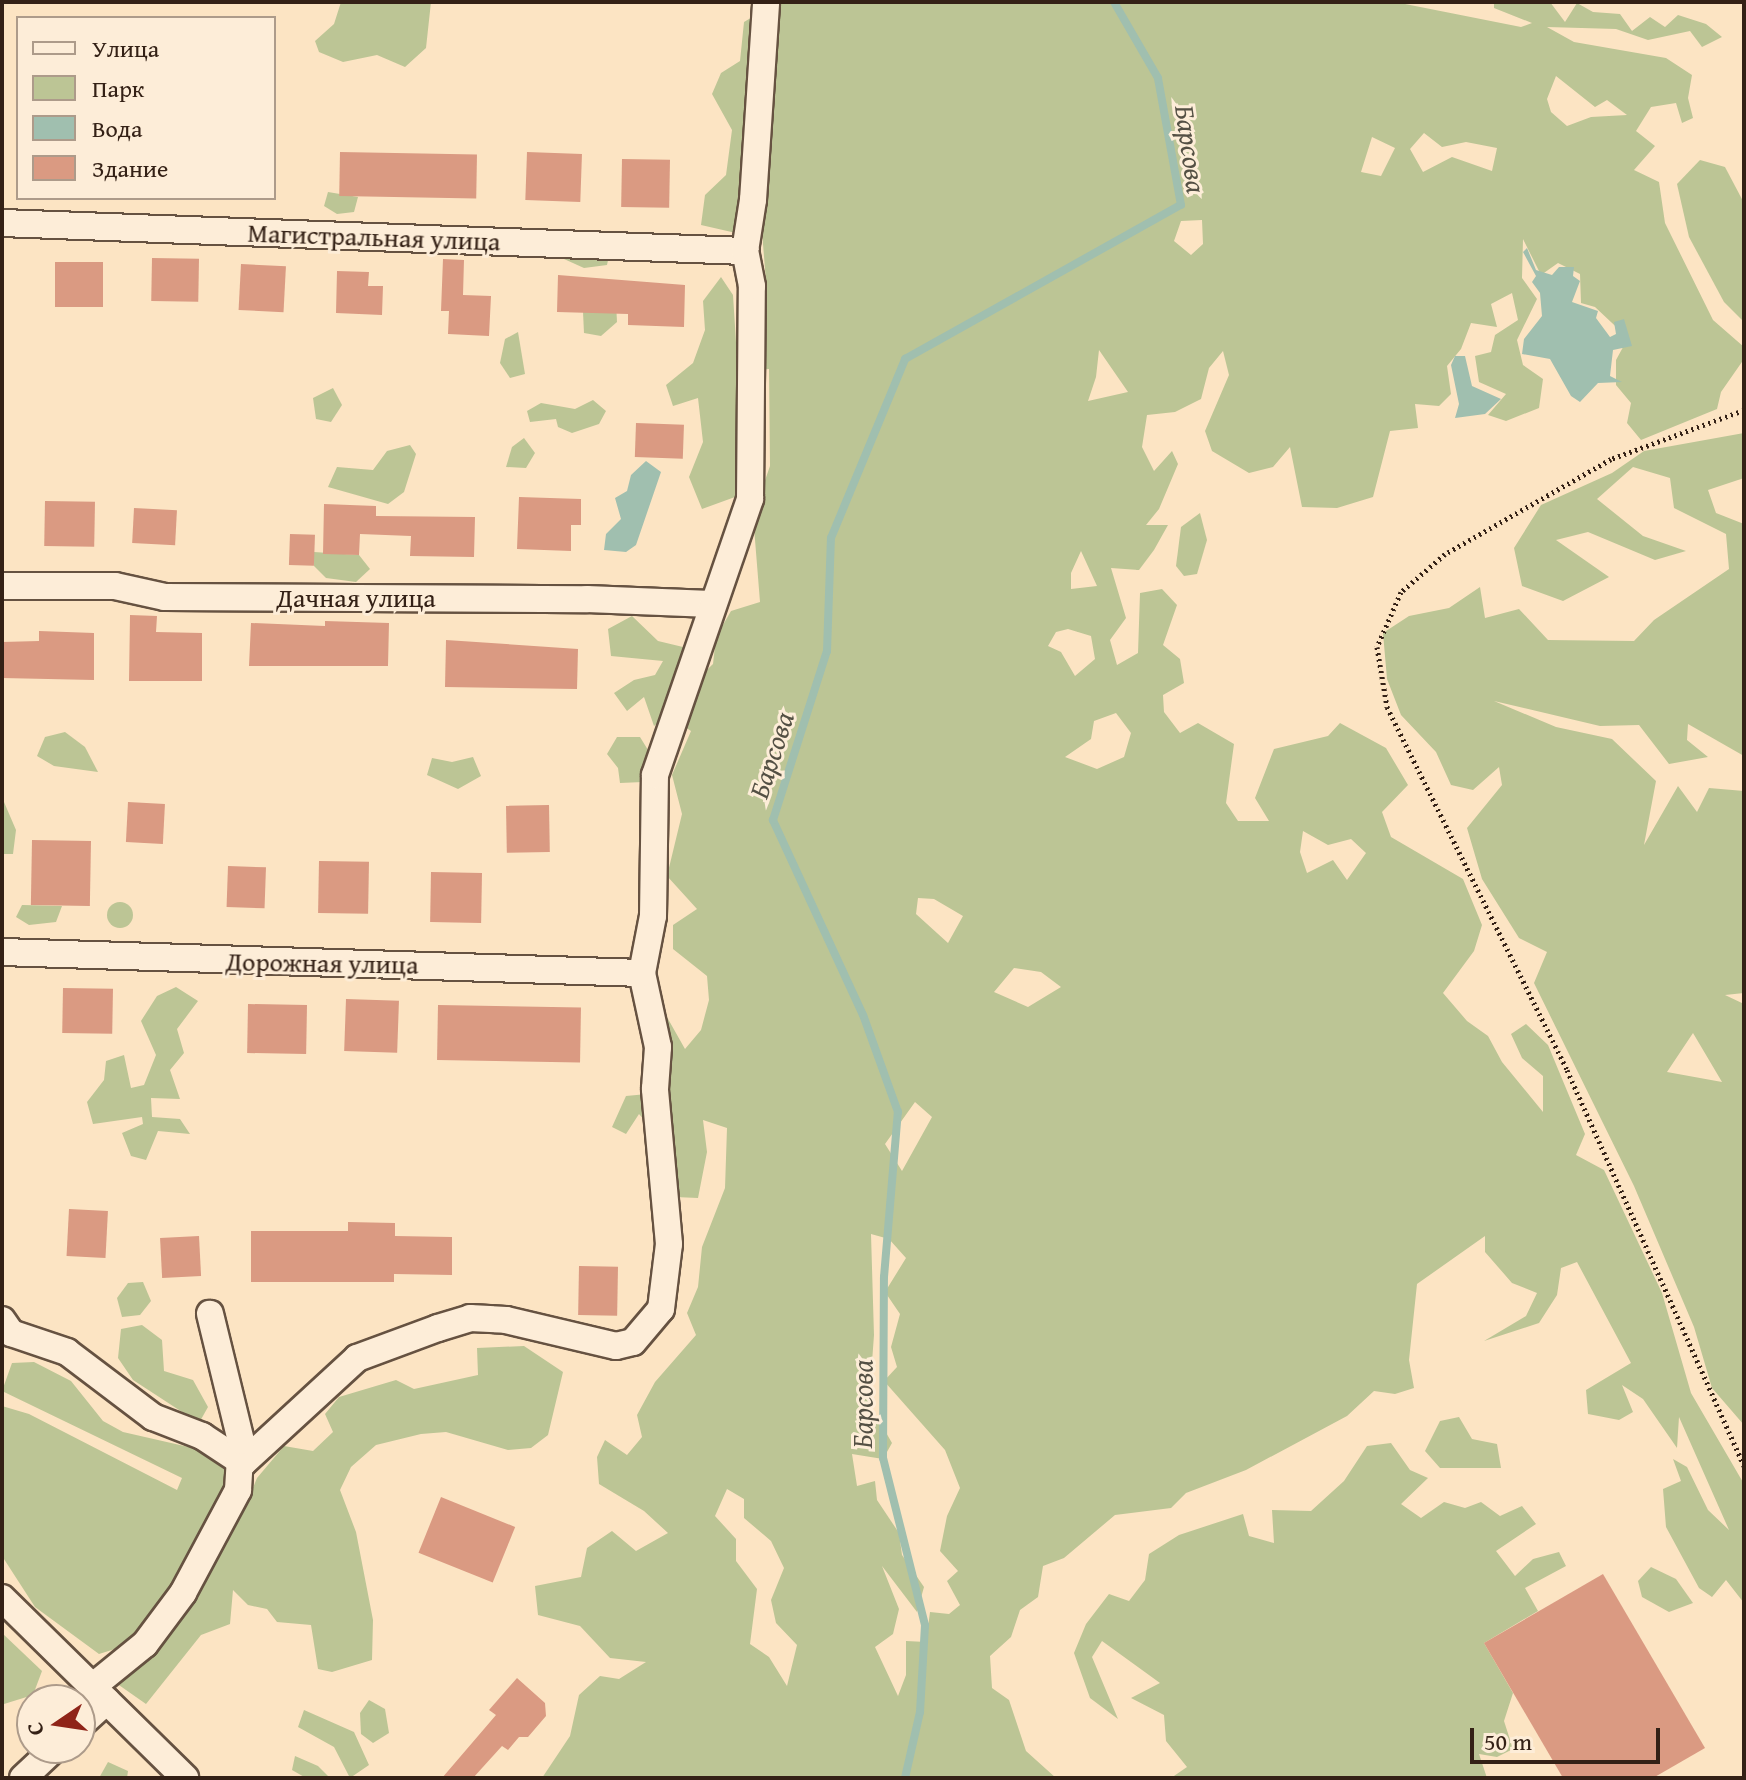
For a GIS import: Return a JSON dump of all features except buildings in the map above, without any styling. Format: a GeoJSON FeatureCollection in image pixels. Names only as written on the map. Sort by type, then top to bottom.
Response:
{"type":"FeatureCollection","features":[{"type":"Feature","properties":{"kind":"street"},"geometry":{"type":"LineString","coordinates":[[243,1463],[357,1358],[438,1328],[470,1318],[506,1320],[608,1344],[633,1342],[661,1309],[669,1244],[655,1089],[658,1047],[642,973],[653,916],[655,775],[711,604],[750,499],[753,301],[745,251],[766,2]]}},
{"type":"Feature","properties":{"kind":"street","name":"Магистральная улица"},"geometry":{"type":"LineString","coordinates":[[2,223],[745,251]]}},
{"type":"Feature","properties":{"kind":"street","name":"Дачная улица"},"geometry":{"type":"LineString","coordinates":[[2,586],[115,586],[165,597],[587,599],[711,604]]}},
{"type":"Feature","properties":{"kind":"street","name":"Дорожная улица"},"geometry":{"type":"LineString","coordinates":[[2,952],[642,973]]}},
{"type":"Feature","properties":{"kind":"street"},"geometry":{"type":"LineString","coordinates":[[96,1699],[145,1644],[183,1593],[238,1490],[243,1463],[210,1314]]}},
{"type":"Feature","properties":{"kind":"street"},"geometry":{"type":"LineString","coordinates":[[6,1326],[67,1352],[153,1417],[202,1436],[243,1463]]}},
{"type":"Feature","properties":{"kind":"street"},"geometry":{"type":"LineString","coordinates":[[2,1598],[185,1778]]}},
{"type":"Feature","properties":{"kind":"street"},"geometry":{"type":"LineString","coordinates":[[23,1778],[38,1764]]}},
{"type":"Feature","properties":{"kind":"path"},"geometry":{"type":"LineString","coordinates":[[1744,410],[1611,459],[1445,554],[1401,592],[1377,647],[1387,707],[1567,1070],[1744,1466]]}},
{"type":"Feature","properties":{"kind":"green space"},"geometry":{"type":"Polygon","coordinates":[[[341,2],[431,2],[426,48],[405,67],[377,55],[343,62],[319,52],[315,41],[334,24],[341,2]]]}},
{"type":"Feature","properties":{"kind":"green space"},"geometry":{"type":"Polygon","coordinates":[[[777,2],[1395,2],[1521,27],[1532,23],[1494,8],[1494,2],[1550,2],[1565,22],[1577,3],[1593,12],[1620,14],[1632,31],[1650,17],[1665,27],[1678,15],[1706,24],[1722,37],[1702,47],[1690,31],[1648,40],[1616,29],[1547,27],[1574,42],[1666,58],[1692,75],[1688,98],[1693,118],[1682,123],[1676,103],[1651,107],[1636,131],[1655,146],[1634,170],[1659,182],[1665,223],[1713,320],[1744,347],[1744,359],[1721,392],[1717,409],[1641,440],[1627,423],[1631,403],[1616,385],[1616,360],[1628,338],[1595,307],[1581,303],[1580,274],[1558,263],[1541,275],[1523,239],[1522,278],[1537,299],[1517,340],[1523,365],[1543,379],[1539,408],[1506,421],[1488,415],[1506,394],[1479,382],[1475,356],[1491,352],[1495,335],[1518,320],[1512,293],[1491,304],[1497,327],[1471,323],[1461,349],[1447,366],[1451,394],[1439,406],[1415,404],[1418,428],[1390,431],[1373,497],[1337,508],[1302,507],[1290,447],[1273,467],[1249,473],[1212,451],[1205,431],[1229,375],[1223,351],[1209,368],[1201,399],[1175,412],[1147,415],[1142,447],[1154,471],[1172,451],[1178,464],[1159,509],[1146,525],[1168,525],[1139,570],[1111,568],[1126,618],[1110,640],[1117,665],[1138,653],[1140,593],[1162,589],[1177,605],[1163,645],[1180,659],[1184,683],[1163,695],[1164,712],[1180,733],[1198,723],[1234,744],[1226,803],[1238,821],[1269,821],[1255,798],[1274,749],[1328,736],[1340,723],[1386,748],[1408,785],[1382,812],[1391,837],[1463,879],[1482,925],[1474,951],[1443,993],[1467,1021],[1488,1036],[1502,1062],[1543,1112],[1543,1076],[1522,1058],[1511,1034],[1526,1024],[1548,1045],[1585,1134],[1576,1155],[1604,1170],[1662,1293],[1691,1393],[1744,1484],[1744,1603],[1726,1580],[1712,1597],[1699,1588],[1666,1527],[1663,1489],[1681,1481],[1673,1459],[1687,1467],[1708,1510],[1729,1530],[1679,1417],[1677,1448],[1643,1399],[1622,1385],[1633,1412],[1619,1420],[1588,1414],[1586,1390],[1631,1363],[1577,1262],[1561,1268],[1557,1295],[1539,1323],[1484,1341],[1526,1316],[1537,1293],[1512,1283],[1485,1252],[1485,1236],[1417,1284],[1409,1360],[1414,1388],[1395,1394],[1374,1391],[1347,1416],[1246,1470],[1186,1493],[1171,1508],[1115,1515],[1064,1558],[1043,1566],[1038,1597],[1020,1610],[1011,1637],[990,1656],[992,1688],[1009,1700],[1026,1751],[1056,1778],[542,1778],[570,1736],[579,1695],[600,1676],[619,1679],[646,1662],[610,1658],[580,1626],[538,1615],[535,1586],[581,1577],[587,1548],[612,1531],[636,1551],[668,1533],[644,1511],[599,1484],[597,1457],[605,1440],[627,1455],[642,1437],[637,1415],[655,1382],[696,1335],[687,1313],[698,1287],[702,1247],[725,1188],[727,1128],[703,1120],[707,1152],[698,1198],[675,1197],[653,1130],[639,1114],[626,1134],[612,1127],[626,1096],[647,1094],[665,1071],[672,1043],[663,1010],[685,1049],[701,1030],[709,1000],[707,976],[673,949],[673,925],[697,909],[667,876],[682,814],[672,775],[691,731],[667,715],[654,726],[644,697],[627,711],[614,693],[634,680],[655,675],[663,661],[611,656],[608,629],[632,616],[658,641],[683,647],[683,693],[713,664],[716,637],[731,611],[760,602],[753,515],[770,466],[769,369],[745,370],[735,497],[702,509],[689,477],[703,442],[698,398],[673,406],[666,385],[693,363],[705,330],[703,301],[721,277],[733,295],[736,342],[755,332],[767,294],[759,194],[736,233],[701,225],[705,195],[726,175],[732,130],[712,94],[721,73],[740,61],[744,22],[777,2]],[[1556,76],[1547,99],[1551,112],[1567,126],[1591,117],[1627,115],[1607,100],[1595,107],[1556,76]],[[1424,133],[1410,149],[1423,172],[1452,157],[1492,171],[1497,148],[1466,142],[1442,147],[1424,133]],[[1372,137],[1361,172],[1381,176],[1395,148],[1372,137]],[[1202,220],[1181,221],[1174,241],[1191,255],[1203,244],[1202,220]],[[1099,350],[1096,377],[1088,401],[1128,392],[1099,350]],[[1081,551],[1071,573],[1071,589],[1097,586],[1081,551]],[[1068,629],[1056,632],[1048,646],[1061,652],[1075,676],[1095,659],[1091,636],[1068,629]],[[1116,713],[1094,721],[1091,739],[1065,757],[1097,769],[1124,757],[1131,733],[1116,713]],[[1303,831],[1300,852],[1307,873],[1333,860],[1347,880],[1366,853],[1351,839],[1328,845],[1303,831]],[[918,898],[916,914],[948,943],[963,916],[934,899],[918,898]],[[1014,968],[994,992],[1028,1007],[1061,987],[1041,972],[1014,968]],[[915,1102],[885,1144],[902,1171],[932,1117],[915,1102]],[[871,1234],[874,1335],[869,1403],[892,1443],[883,1459],[852,1454],[857,1486],[875,1481],[877,1500],[899,1533],[902,1555],[924,1587],[917,1612],[882,1566],[899,1609],[893,1634],[875,1647],[898,1696],[906,1675],[906,1641],[926,1642],[930,1612],[949,1614],[960,1605],[947,1581],[958,1571],[940,1551],[947,1516],[960,1488],[945,1450],[884,1381],[897,1367],[891,1347],[900,1314],[885,1292],[906,1258],[889,1239],[871,1234]],[[727,1489],[715,1516],[736,1539],[736,1561],[757,1589],[750,1644],[769,1657],[787,1686],[797,1645],[776,1623],[771,1600],[784,1568],[771,1541],[744,1518],[744,1499],[727,1489]]]}},
{"type":"Feature","properties":{"kind":"green space"},"geometry":{"type":"Polygon","coordinates":[[[1700,160],[1725,167],[1744,203],[1744,322],[1724,302],[1689,237],[1677,184],[1700,160]]]}},
{"type":"Feature","properties":{"kind":"green space"},"geometry":{"type":"Polygon","coordinates":[[[328,192],[358,197],[354,212],[337,214],[324,206],[328,192]]]}},
{"type":"Feature","properties":{"kind":"green space"},"geometry":{"type":"Polygon","coordinates":[[[577,248],[610,251],[607,265],[584,268],[564,259],[577,248]]]}},
{"type":"Feature","properties":{"kind":"green space"},"geometry":{"type":"Polygon","coordinates":[[[616,302],[617,322],[601,336],[584,333],[583,312],[616,302]]]}},
{"type":"Feature","properties":{"kind":"green space"},"geometry":{"type":"Polygon","coordinates":[[[518,332],[525,374],[510,378],[500,363],[505,339],[518,332]]]}},
{"type":"Feature","properties":{"kind":"green space"},"geometry":{"type":"Polygon","coordinates":[[[333,388],[342,405],[331,422],[316,419],[313,398],[333,388]]]}},
{"type":"Feature","properties":{"kind":"green space"},"geometry":{"type":"Polygon","coordinates":[[[593,400],[606,411],[599,424],[572,433],[558,427],[556,419],[530,422],[527,411],[541,403],[575,409],[593,400]]]}},
{"type":"Feature","properties":{"kind":"green space"},"geometry":{"type":"Polygon","coordinates":[[[1744,433],[1744,478],[1708,490],[1716,513],[1744,524],[1744,756],[1688,724],[1687,740],[1708,757],[1669,764],[1639,725],[1600,726],[1494,701],[1556,727],[1612,739],[1656,781],[1644,845],[1678,786],[1697,812],[1709,788],[1744,791],[1744,993],[1725,995],[1744,1004],[1744,1425],[1712,1388],[1694,1327],[1634,1186],[1534,983],[1547,952],[1519,938],[1482,879],[1467,828],[1502,785],[1499,767],[1473,790],[1451,785],[1436,752],[1401,715],[1387,679],[1383,633],[1409,616],[1449,608],[1480,587],[1485,618],[1519,609],[1548,640],[1634,641],[1654,620],[1729,569],[1726,534],[1674,508],[1670,478],[1633,467],[1597,499],[1643,536],[1686,551],[1655,560],[1588,532],[1556,540],[1609,577],[1563,601],[1522,586],[1514,548],[1541,505],[1612,473],[1644,451],[1744,433]],[[1693,1033],[1667,1072],[1722,1082],[1693,1033]]]}},
{"type":"Feature","properties":{"kind":"green space"},"geometry":{"type":"Polygon","coordinates":[[[524,438],[535,453],[526,468],[506,467],[512,447],[524,438]]]}},
{"type":"Feature","properties":{"kind":"green space"},"geometry":{"type":"Polygon","coordinates":[[[410,445],[416,454],[404,492],[388,504],[328,487],[337,467],[373,470],[387,451],[410,445]]]}},
{"type":"Feature","properties":{"kind":"green space"},"geometry":{"type":"Polygon","coordinates":[[[1200,513],[1207,540],[1197,574],[1184,576],[1176,566],[1181,527],[1200,513]]]}},
{"type":"Feature","properties":{"kind":"green space"},"geometry":{"type":"Polygon","coordinates":[[[314,552],[359,555],[370,569],[356,582],[326,578],[314,566],[314,552]]]}},
{"type":"Feature","properties":{"kind":"green space"},"geometry":{"type":"Polygon","coordinates":[[[65,732],[85,747],[98,772],[54,766],[37,756],[45,737],[65,732]]]}},
{"type":"Feature","properties":{"kind":"green space"},"geometry":{"type":"Polygon","coordinates":[[[617,737],[640,737],[648,750],[643,782],[620,783],[618,768],[607,754],[617,737]]]}},
{"type":"Feature","properties":{"kind":"green space"},"geometry":{"type":"Polygon","coordinates":[[[473,757],[481,776],[458,789],[427,775],[432,758],[452,762],[473,757]]]}},
{"type":"Feature","properties":{"kind":"green space"},"geometry":{"type":"Polygon","coordinates":[[[2,780],[4,802],[16,830],[13,854],[2,854],[2,780]]]}},
{"type":"Feature","properties":{"kind":"green space"},"geometry":{"type":"Polygon","coordinates":[[[120,902],[130,905],[133,915],[130,925],[120,928],[110,925],[107,915],[110,905],[120,902]]]}},
{"type":"Feature","properties":{"kind":"green space"},"geometry":{"type":"Polygon","coordinates":[[[22,905],[62,906],[56,922],[29,925],[16,917],[22,905]]]}},
{"type":"Feature","properties":{"kind":"green space"},"geometry":{"type":"Polygon","coordinates":[[[176,987],[198,1001],[177,1029],[184,1053],[170,1070],[180,1099],[151,1098],[152,1117],[180,1119],[190,1134],[158,1131],[146,1160],[131,1156],[122,1133],[143,1124],[142,1117],[93,1124],[87,1102],[104,1080],[106,1061],[124,1055],[131,1088],[144,1085],[156,1055],[141,1021],[157,996],[176,987]]]}},
{"type":"Feature","properties":{"kind":"green space"},"geometry":{"type":"Polygon","coordinates":[[[143,1282],[151,1301],[140,1315],[122,1317],[117,1298],[128,1283],[143,1282]]]}},
{"type":"Feature","properties":{"kind":"green space"},"geometry":{"type":"Polygon","coordinates":[[[142,1325],[162,1340],[164,1371],[193,1380],[208,1407],[199,1423],[133,1380],[118,1358],[121,1329],[142,1325]]]}},
{"type":"Feature","properties":{"kind":"green space"},"geometry":{"type":"Polygon","coordinates":[[[524,1346],[563,1372],[548,1435],[531,1448],[508,1450],[446,1432],[421,1434],[376,1445],[351,1467],[340,1490],[356,1532],[373,1620],[372,1660],[332,1672],[318,1669],[311,1625],[277,1622],[267,1609],[248,1605],[233,1590],[230,1624],[201,1635],[146,1704],[116,1683],[150,1638],[99,1654],[35,1607],[2,1556],[2,1406],[29,1414],[177,1490],[182,1478],[2,1391],[12,1363],[34,1362],[71,1381],[103,1421],[123,1432],[193,1448],[228,1470],[217,1526],[248,1500],[257,1478],[284,1446],[313,1451],[333,1432],[325,1414],[339,1397],[396,1380],[414,1389],[478,1375],[477,1348],[524,1346]]]}},
{"type":"Feature","properties":{"kind":"green space"},"geometry":{"type":"Polygon","coordinates":[[[1459,1417],[1472,1439],[1497,1444],[1501,1468],[1440,1468],[1425,1451],[1440,1421],[1459,1417]]]}},
{"type":"Feature","properties":{"kind":"green space"},"geometry":{"type":"Polygon","coordinates":[[[1391,1443],[1410,1470],[1428,1478],[1401,1504],[1421,1518],[1444,1502],[1465,1508],[1481,1502],[1500,1516],[1522,1506],[1536,1524],[1496,1551],[1515,1576],[1533,1559],[1559,1552],[1566,1566],[1525,1588],[1538,1611],[1484,1643],[1513,1693],[1504,1721],[1513,1749],[1497,1757],[1479,1754],[1487,1778],[1171,1778],[1187,1767],[1166,1741],[1164,1715],[1131,1698],[1160,1683],[1102,1641],[1092,1657],[1118,1719],[1090,1698],[1074,1653],[1086,1624],[1109,1594],[1129,1601],[1145,1580],[1149,1554],[1179,1535],[1243,1514],[1249,1536],[1274,1543],[1272,1510],[1311,1511],[1344,1481],[1367,1446],[1391,1443]]]}},
{"type":"Feature","properties":{"kind":"green space"},"geometry":{"type":"Polygon","coordinates":[[[1651,1567],[1676,1579],[1693,1603],[1669,1612],[1642,1597],[1638,1581],[1651,1567]]]}},
{"type":"Feature","properties":{"kind":"green space"},"geometry":{"type":"Polygon","coordinates":[[[2,1633],[42,1671],[37,1684],[16,1684],[16,1700],[4,1704],[2,1633]]]}},
{"type":"Feature","properties":{"kind":"green space"},"geometry":{"type":"Polygon","coordinates":[[[369,1700],[385,1709],[389,1733],[373,1743],[361,1734],[360,1713],[369,1700]]]}},
{"type":"Feature","properties":{"kind":"green space"},"geometry":{"type":"Polygon","coordinates":[[[304,1710],[354,1732],[369,1765],[350,1778],[334,1747],[298,1727],[304,1710]]]}},
{"type":"Feature","properties":{"kind":"green space"},"geometry":{"type":"Polygon","coordinates":[[[295,1756],[318,1766],[330,1778],[306,1778],[292,1770],[295,1756]]]}},
{"type":"Feature","properties":{"kind":"green space"},"geometry":{"type":"Polygon","coordinates":[[[108,1762],[128,1771],[127,1778],[99,1778],[108,1762]]]}},
{"type":"Feature","properties":{"kind":"water"},"geometry":{"type":"Polygon","coordinates":[[[1527,248],[1536,270],[1552,275],[1559,267],[1574,267],[1573,276],[1580,281],[1572,302],[1598,311],[1596,318],[1610,337],[1616,334],[1614,322],[1624,319],[1632,346],[1613,350],[1610,376],[1622,382],[1598,383],[1580,402],[1571,396],[1550,359],[1522,354],[1524,339],[1542,316],[1540,293],[1532,282],[1536,276],[1523,252],[1527,248]]]}},
{"type":"Feature","properties":{"kind":"water"},"geometry":{"type":"Polygon","coordinates":[[[1455,356],[1465,356],[1472,386],[1501,399],[1485,414],[1455,418],[1459,404],[1451,365],[1455,356]]]}},
{"type":"Feature","properties":{"kind":"water"},"geometry":{"type":"Polygon","coordinates":[[[646,461],[661,472],[636,545],[626,552],[604,550],[606,534],[621,519],[615,498],[627,491],[631,475],[646,461]]]}},
{"type":"Feature","properties":{"kind":"waterway","name":"Барсова"},"geometry":{"type":"LineString","coordinates":[[905,1778],[920,1712],[925,1625],[883,1458],[884,1277],[898,1112],[863,1015],[773,820],[827,651],[831,538],[905,359],[1181,205],[1158,78],[1114,2]]}}]}
